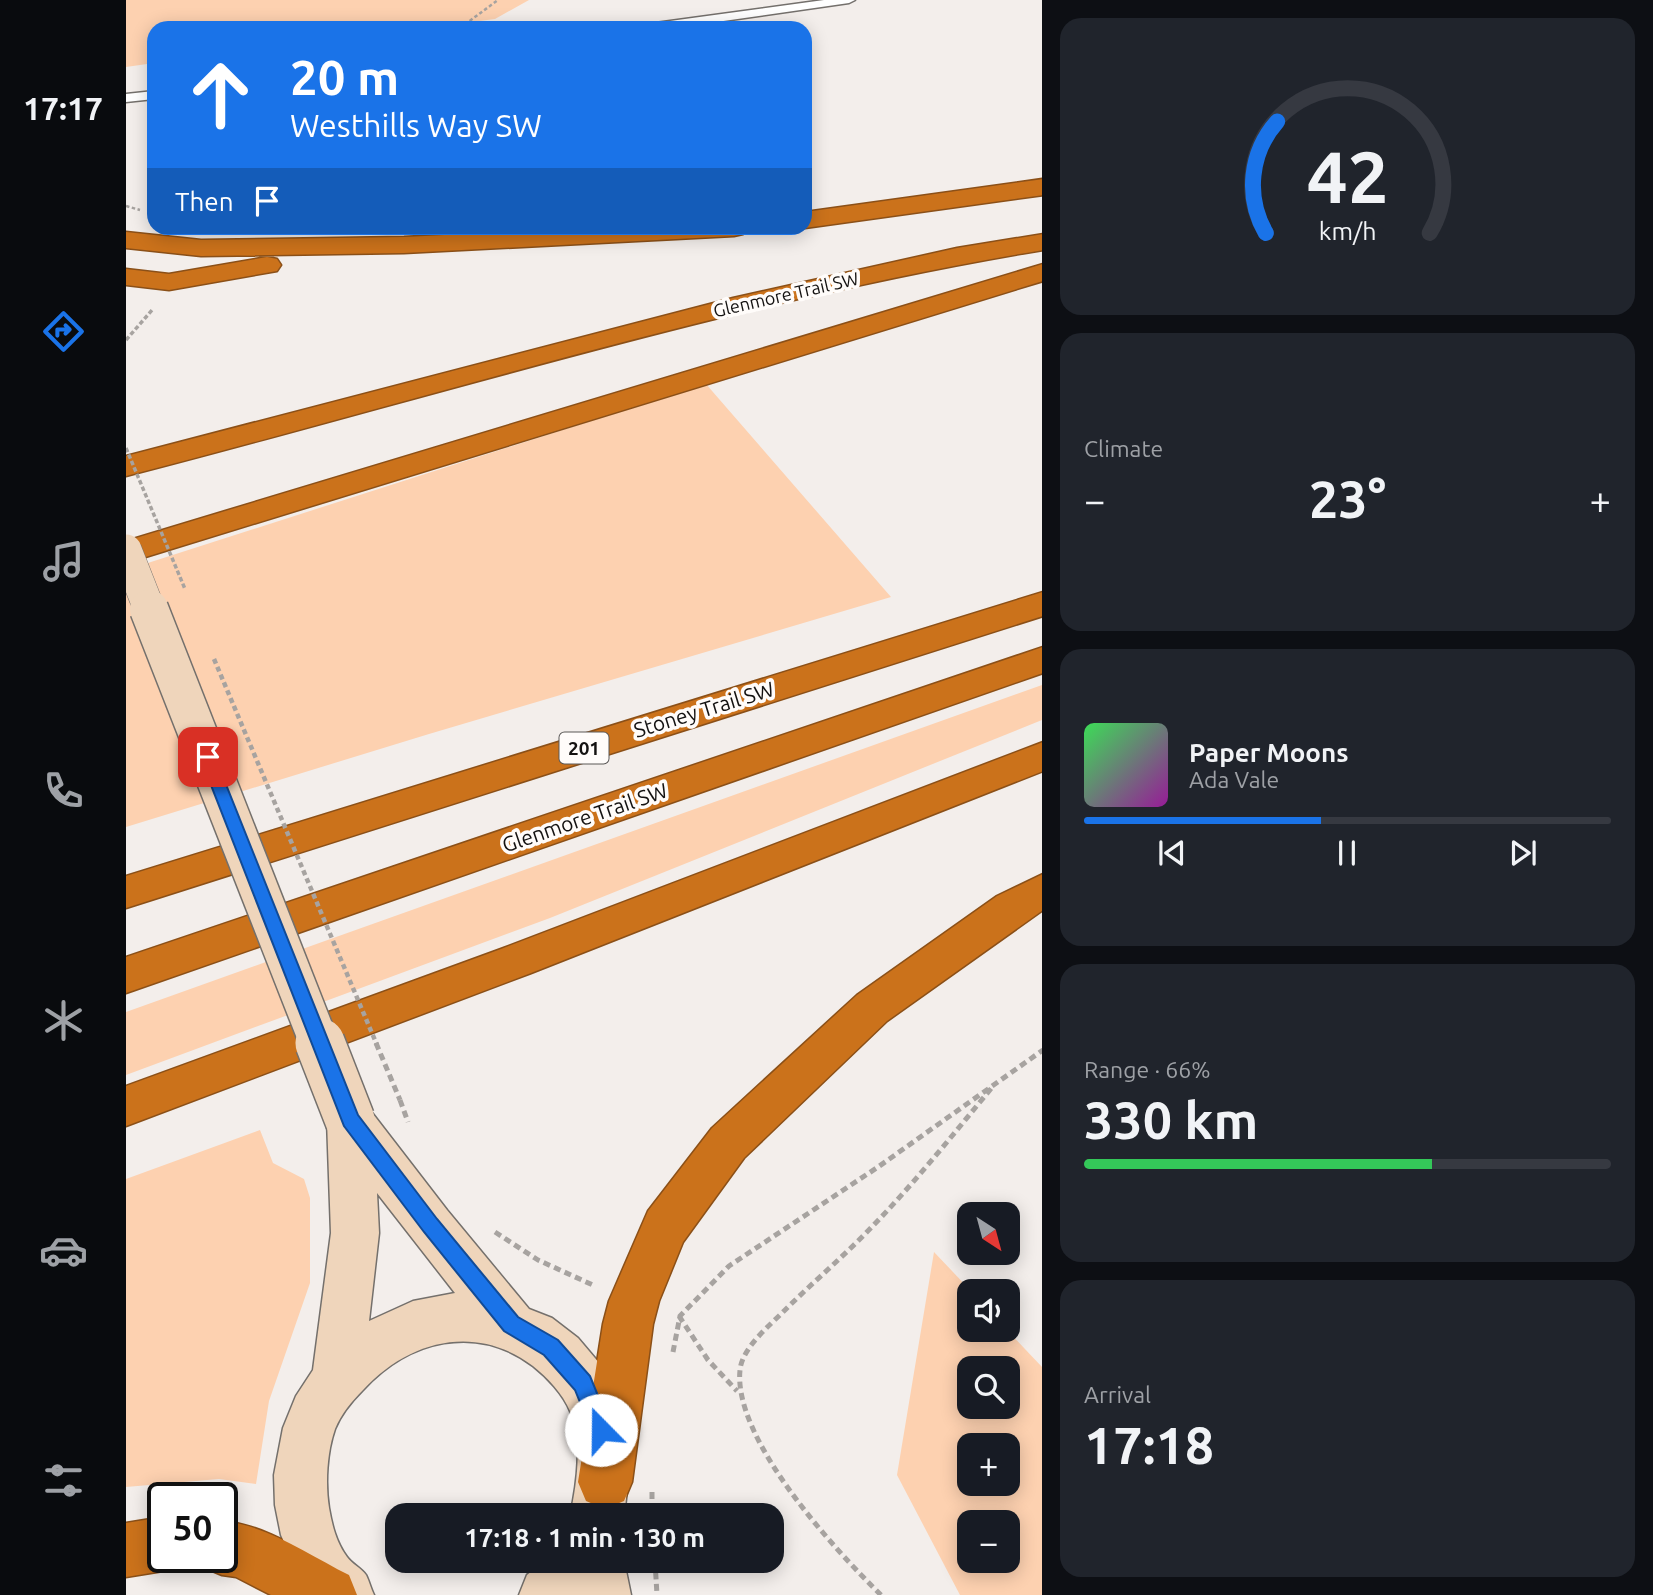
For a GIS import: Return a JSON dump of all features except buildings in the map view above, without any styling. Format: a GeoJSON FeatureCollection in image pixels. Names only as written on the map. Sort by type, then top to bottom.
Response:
{"type":"FeatureCollection","features":[{"type":"Feature","properties":{"kind":"highway"},"geometry":{"type":"LineString","coordinates":[[812,219],[1042,187]]}},
{"type":"Feature","properties":{"kind":"highway"},"geometry":{"type":"LineString","coordinates":[[126,240],[201,248],[404,245],[598,235]]}},
{"type":"Feature","properties":{"kind":"highway","name":"Glenmore Trail SW"},"geometry":{"type":"LineString","coordinates":[[126,466],[733,306],[957,256],[1042,242]]}},
{"type":"Feature","properties":{"kind":"highway"},"geometry":{"type":"LineString","coordinates":[[126,277],[169,282],[312,257],[404,245]]}},
{"type":"Feature","properties":{"kind":"highway"},"geometry":{"type":"LineString","coordinates":[[126,551],[1042,272]]}},
{"type":"Feature","properties":{"kind":"highway","name":"Stoney Trail SW"},"geometry":{"type":"LineString","coordinates":[[126,892],[1042,604]]}},
{"type":"Feature","properties":{"kind":"highway","name":"Glenmore Trail SW"},"geometry":{"type":"LineString","coordinates":[[126,975],[810,742],[1042,659]]}},
{"type":"Feature","properties":{"kind":"highway"},"geometry":{"type":"LineString","coordinates":[[126,1105],[516,961],[1042,756]]}},
{"type":"Feature","properties":{"kind":"highway"},"geometry":{"type":"LineString","coordinates":[[601,1499],[628,1324],[634,1301],[666,1227],[728,1143],[872,1008],[1011,908],[1042,890]]}},
{"type":"Feature","properties":{"kind":"highway"},"geometry":{"type":"LineString","coordinates":[[126,1550],[147,1547]]}},
{"type":"Feature","properties":{"kind":"highway"},"geometry":{"type":"LineString","coordinates":[[238,1550],[329,1595]]}},
{"type":"Feature","properties":{"kind":"main road"},"geometry":{"type":"LineString","coordinates":[[126,551],[350,1120],[430,1226],[511,1324]]}},
{"type":"Feature","properties":{"kind":"main road"},"geometry":{"type":"LineString","coordinates":[[337,1378],[355,1233],[350,1120]]}},
{"type":"Feature","properties":{"kind":"main road"},"geometry":{"type":"LineString","coordinates":[[346,1595],[328,1577],[305,1530],[300,1476],[311,1424],[337,1378],[374,1343],[418,1321],[465,1316],[511,1324],[551,1347],[583,1383],[601,1430],[601,1499]]}},
{"type":"Feature","properties":{"kind":"main road"},"geometry":{"type":"LineString","coordinates":[[547,1595],[564,1581],[569,1573]]}},
{"type":"Feature","properties":{"kind":"main road"},"geometry":{"type":"LineString","coordinates":[[599,1573],[603,1595]]}},
{"type":"Feature","properties":{"kind":"lane"},"geometry":{"type":"LineString","coordinates":[[698,21],[849,0]]}},
{"type":"Feature","properties":{"kind":"lane"},"geometry":{"type":"LineString","coordinates":[[126,98],[147,96]]}},
{"type":"Feature","properties":{"kind":"path"},"geometry":{"type":"LineString","coordinates":[[470,21],[498,0]]}},
{"type":"Feature","properties":{"kind":"path"},"geometry":{"type":"LineString","coordinates":[[126,340],[159,303]]}},
{"type":"Feature","properties":{"kind":"path"},"geometry":{"type":"LineString","coordinates":[[126,448],[190,601]]}},
{"type":"Feature","properties":{"kind":"path"},"geometry":{"type":"LineString","coordinates":[[212,653],[413,1135]]}},
{"type":"Feature","properties":{"kind":"path"},"geometry":{"type":"LineString","coordinates":[[881,1595],[806,1510],[757,1440],[737,1391],[708,1360],[680,1317],[729,1266],[878,1167],[1042,1049]]}},
{"type":"Feature","properties":{"kind":"path"},"geometry":{"type":"LineString","coordinates":[[737,1391],[740,1366],[758,1339],[862,1236],[994,1085]]}},
{"type":"Feature","properties":{"kind":"path"},"geometry":{"type":"LineString","coordinates":[[490,1229],[538,1260],[600,1289]]}},
{"type":"Feature","properties":{"kind":"path"},"geometry":{"type":"LineString","coordinates":[[656,1573],[657,1595]]}},
{"type":"Feature","properties":{"kind":"shaded area"},"geometry":{"type":"Polygon","coordinates":[[[126,0],[529,0],[495,19],[479,21],[147,21],[147,64],[126,67],[126,0]]]}},
{"type":"Feature","properties":{"kind":"shaded area"},"geometry":{"type":"Polygon","coordinates":[[[706,384],[891,597],[126,827],[126,570],[706,384]]]}},
{"type":"Feature","properties":{"kind":"shaded area"},"geometry":{"type":"Polygon","coordinates":[[[1042,685],[1042,720],[550,918],[126,1075],[126,1012],[1042,685]]]}},
{"type":"Feature","properties":{"kind":"shaded area"},"geometry":{"type":"Polygon","coordinates":[[[260,1130],[273,1163],[304,1179],[310,1198],[310,1283],[269,1401],[256,1484],[219,1479],[147,1482],[147,1485],[126,1487],[126,1179],[260,1130]]]}},
{"type":"Feature","properties":{"kind":"shaded area"},"geometry":{"type":"Polygon","coordinates":[[[934,1252],[960,1279],[957,1279],[957,1342],[1018,1342],[1042,1367],[1042,1595],[960,1595],[897,1475],[934,1252]]]}},
{"type":"Feature","properties":{"kind":"route"},"geometry":{"type":"LineString","coordinates":[[208,757],[350,1120],[430,1226],[511,1324],[551,1347],[583,1383],[601,1430]]}}]}
